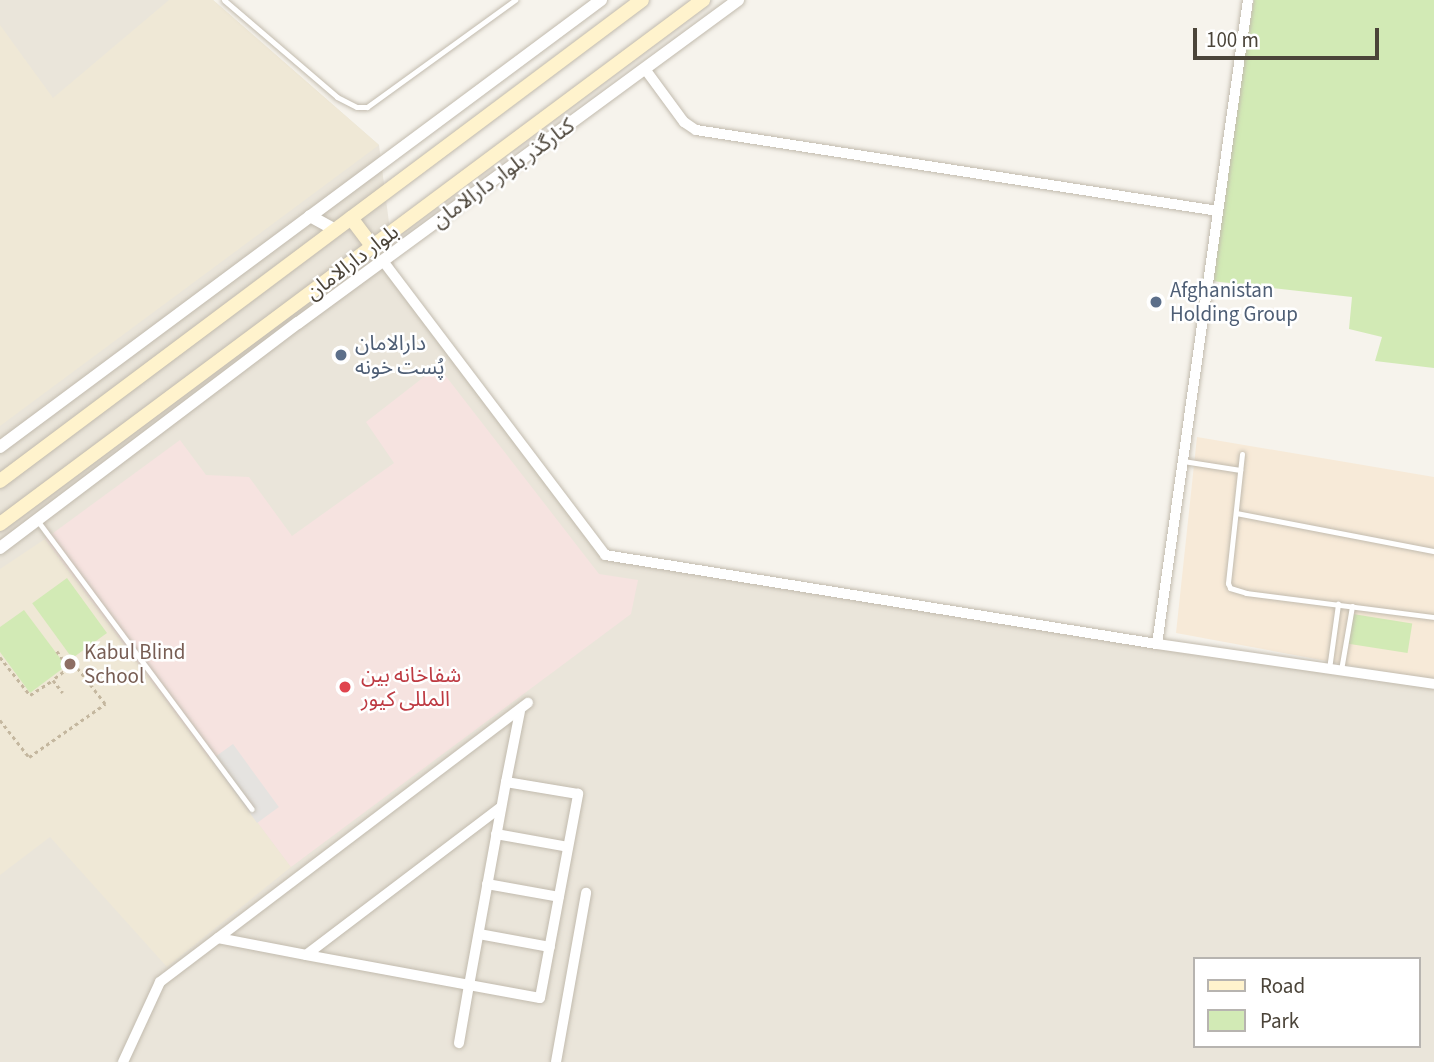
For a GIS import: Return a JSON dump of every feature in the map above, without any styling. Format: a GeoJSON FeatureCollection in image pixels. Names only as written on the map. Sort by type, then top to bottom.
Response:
{"type":"FeatureCollection","features":[{"type":"Feature","properties":{"kind":"main road","name":"بلوار دارالامان"},"geometry":{"type":"LineString","coordinates":[[0,481],[642,0]]}},
{"type":"Feature","properties":{"kind":"main road","name":"بلوار دارالامان"},"geometry":{"type":"LineString","coordinates":[[0,524],[703,0]]}},
{"type":"Feature","properties":{"kind":"main road"},"geometry":{"type":"LineString","coordinates":[[351,218],[373,247]]}},
{"type":"Feature","properties":{"kind":"street"},"geometry":{"type":"LineString","coordinates":[[0,447],[601,0]]}},
{"type":"Feature","properties":{"kind":"street","name":"کنارگذر بلوار دارالامان"},"geometry":{"type":"LineString","coordinates":[[0,548],[738,0]]}},
{"type":"Feature","properties":{"kind":"street"},"geometry":{"type":"LineString","coordinates":[[1157,643],[1248,0]]}},
{"type":"Feature","properties":{"kind":"street"},"geometry":{"type":"LineString","coordinates":[[645,69],[684,122],[696,130],[1218,211]]}},
{"type":"Feature","properties":{"kind":"street"},"geometry":{"type":"LineString","coordinates":[[310,216],[335,230]]}},
{"type":"Feature","properties":{"kind":"street"},"geometry":{"type":"LineString","coordinates":[[383,261],[605,555],[1434,684]]}},
{"type":"Feature","properties":{"kind":"street"},"geometry":{"type":"LineString","coordinates":[[124,1062],[160,982],[524,707],[501,807],[459,1044]]}},
{"type":"Feature","properties":{"kind":"street"},"geometry":{"type":"LineString","coordinates":[[218,938],[540,998],[578,794],[506,782]]}},
{"type":"Feature","properties":{"kind":"street"},"geometry":{"type":"LineString","coordinates":[[306,955],[501,807]]}},
{"type":"Feature","properties":{"kind":"street"},"geometry":{"type":"LineString","coordinates":[[496,834],[568,847]]}},
{"type":"Feature","properties":{"kind":"street"},"geometry":{"type":"LineString","coordinates":[[487,884],[559,897]]}},
{"type":"Feature","properties":{"kind":"street"},"geometry":{"type":"LineString","coordinates":[[556,1062],[586,893]]}},
{"type":"Feature","properties":{"kind":"street"},"geometry":{"type":"LineString","coordinates":[[479,934],[550,947]]}},
{"type":"Feature","properties":{"kind":"lane"},"geometry":{"type":"LineString","coordinates":[[224,0],[337,97],[357,107],[367,107],[515,0]]}},
{"type":"Feature","properties":{"kind":"lane"},"geometry":{"type":"LineString","coordinates":[[1242,454],[1228,583],[1230,588],[1246,593],[1434,617]]}},
{"type":"Feature","properties":{"kind":"lane"},"geometry":{"type":"LineString","coordinates":[[1182,461],[1240,470]]}},
{"type":"Feature","properties":{"kind":"lane"},"geometry":{"type":"LineString","coordinates":[[1236,513],[1434,551]]}},
{"type":"Feature","properties":{"kind":"lane"},"geometry":{"type":"LineString","coordinates":[[37,520],[252,809]]}},
{"type":"Feature","properties":{"kind":"lane"},"geometry":{"type":"LineString","coordinates":[[1329,669],[1338,604]]}},
{"type":"Feature","properties":{"kind":"lane"},"geometry":{"type":"LineString","coordinates":[[1341,670],[1352,606]]}},
{"type":"Feature","properties":{"kind":"path"},"geometry":{"type":"LineString","coordinates":[[57,651],[69,668]]}},
{"type":"Feature","properties":{"kind":"path"},"geometry":{"type":"LineString","coordinates":[[0,657],[30,695],[74,664],[105,704],[29,757],[0,720]]}},
{"type":"Feature","properties":{"kind":"path"},"geometry":{"type":"LineString","coordinates":[[53,680],[63,693]]}},
{"type":"Feature","properties":{"kind":"shaded area"},"geometry":{"type":"Polygon","coordinates":[[[0,0],[213,0],[379,145],[396,277],[605,555],[1434,684],[1434,1062],[0,1062],[0,0]]]}},
{"type":"Feature","properties":{"kind":"shaded area"},"geometry":{"type":"Polygon","coordinates":[[[169,0],[213,0],[379,145],[0,426],[0,25],[53,98],[169,0]]]}},
{"type":"Feature","properties":{"kind":"shaded area","name":"شفاخانه بین المللی کیور"},"geometry":{"type":"Polygon","coordinates":[[[438,366],[599,574],[638,580],[631,614],[291,867],[45,539],[180,440],[206,475],[249,477],[292,536],[394,463],[366,422],[438,366]]]}},
{"type":"Feature","properties":{"kind":"shaded area"},"geometry":{"type":"Polygon","coordinates":[[[1197,437],[1434,477],[1434,681],[1176,633],[1197,437]]]}},
{"type":"Feature","properties":{"kind":"shaded area","name":"Kabul Blind School"},"geometry":{"type":"Polygon","coordinates":[[[45,539],[291,867],[167,967],[50,837],[0,875],[0,569],[45,539]]]}},
{"type":"Feature","properties":{"kind":"shaded area"},"geometry":{"type":"Polygon","coordinates":[[[233,744],[279,807],[257,823],[211,760],[233,744]]]}},
{"type":"Feature","properties":{"kind":"green space"},"geometry":{"type":"Polygon","coordinates":[[[1254,0],[1434,0],[1434,368],[1375,361],[1382,337],[1349,329],[1352,297],[1203,280],[1254,0]]]}},
{"type":"Feature","properties":{"kind":"green space"},"geometry":{"type":"Polygon","coordinates":[[[67,578],[107,633],[72,658],[32,603],[67,578]]]}},
{"type":"Feature","properties":{"kind":"green space"},"geometry":{"type":"Polygon","coordinates":[[[24,610],[66,666],[30,693],[0,652],[0,627],[24,610]]]}},
{"type":"Feature","properties":{"kind":"green space"},"geometry":{"type":"Polygon","coordinates":[[[1353,614],[1412,623],[1408,653],[1348,644],[1353,614]]]}},
{"type":"Feature","properties":{"kind":"place","name":"Afghanistan Holding Group"},"geometry":{"type":"Point","coordinates":[1156,302]}},
{"type":"Feature","properties":{"kind":"place","name":"دارالامان پُست خونه"},"geometry":{"type":"Point","coordinates":[341,355]}},
{"type":"Feature","properties":{"kind":"place","name":"Kabul Blind School"},"geometry":{"type":"Point","coordinates":[70,664]}},
{"type":"Feature","properties":{"kind":"place","name":"شفاخانه بین المللی کیور"},"geometry":{"type":"Point","coordinates":[345,687]}}]}
